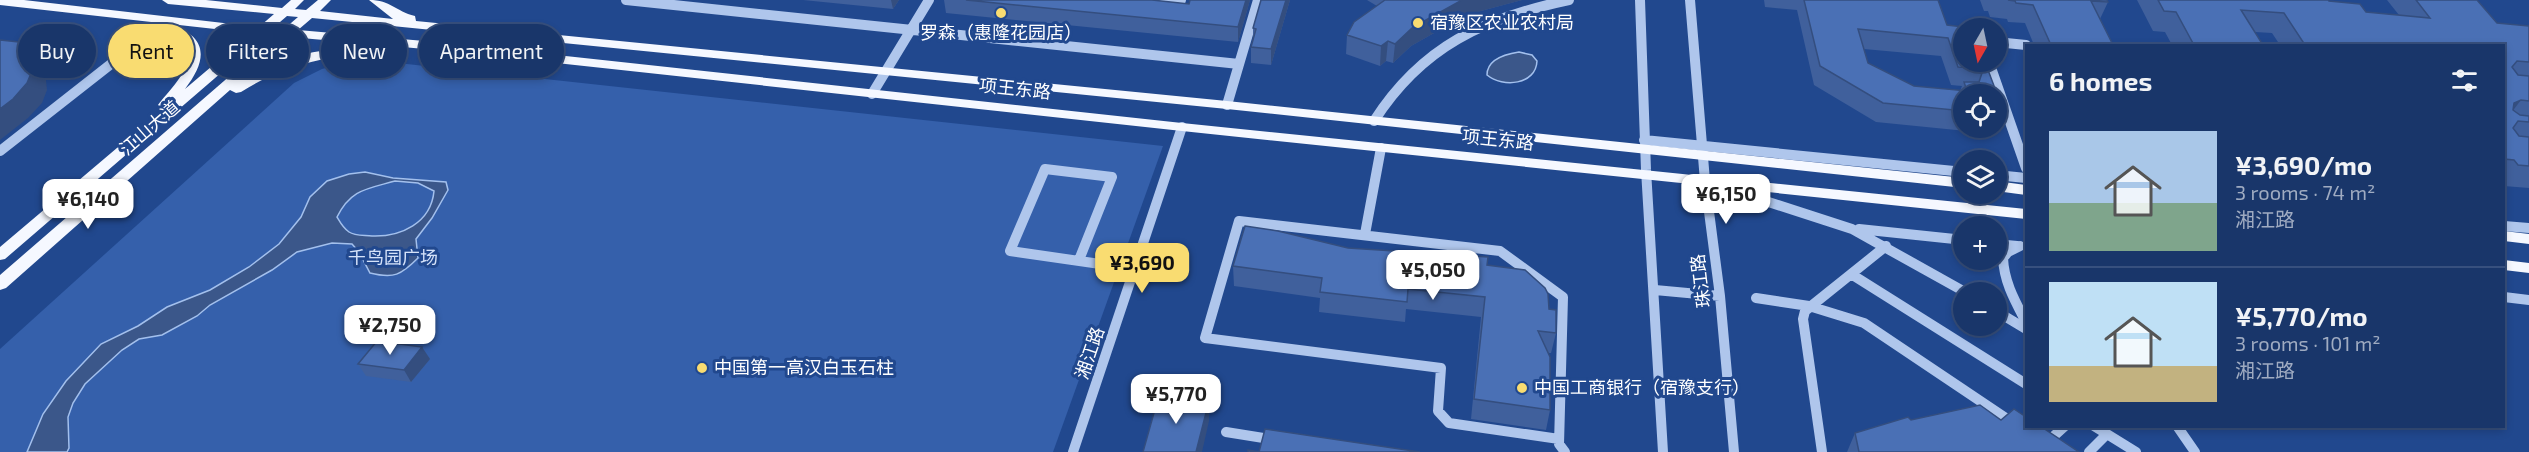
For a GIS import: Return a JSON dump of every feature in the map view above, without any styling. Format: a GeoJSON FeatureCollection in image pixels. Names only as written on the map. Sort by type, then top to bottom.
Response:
{"type":"FeatureCollection","features":[{"type":"Feature","properties":{"kind":"main road","name":"项王东路"},"geometry":{"type":"LineString","coordinates":[[168,0],[419,25]]}},
{"type":"Feature","properties":{"kind":"main road","name":"江山大道"},"geometry":{"type":"LineString","coordinates":[[270,24],[298,0]]}},
{"type":"Feature","properties":{"kind":"main road","name":"江山大道"},"geometry":{"type":"LineString","coordinates":[[298,24],[325,0]]}},
{"type":"Feature","properties":{"kind":"main road"},"geometry":{"type":"LineString","coordinates":[[375,0],[398,16],[433,24]]}},
{"type":"Feature","properties":{"kind":"main road","name":"项王东路"},"geometry":{"type":"LineString","coordinates":[[0,1],[206,24]]}},
{"type":"Feature","properties":{"kind":"main road"},"geometry":{"type":"LineString","coordinates":[[98,11],[171,28],[189,38],[196,53],[195,66],[176,93],[126,148]]}},
{"type":"Feature","properties":{"kind":"main road","name":"项王东路"},"geometry":{"type":"LineString","coordinates":[[309,36],[419,45]]}},
{"type":"Feature","properties":{"kind":"main road","name":"项王东路"},"geometry":{"type":"LineString","coordinates":[[564,40],[1374,121],[1644,144],[1953,182]]}},
{"type":"Feature","properties":{"kind":"main road"},"geometry":{"type":"LineString","coordinates":[[155,150],[242,84],[266,71],[302,57],[344,51],[419,47]]}},
{"type":"Feature","properties":{"kind":"main road","name":"项王东路"},"geometry":{"type":"LineString","coordinates":[[564,60],[1182,127],[2025,214]]}},
{"type":"Feature","properties":{"kind":"main road","name":"江山大道"},"geometry":{"type":"LineString","coordinates":[[0,255],[207,78]]}},
{"type":"Feature","properties":{"kind":"main road","name":"江山大道"},"geometry":{"type":"LineString","coordinates":[[0,284],[238,78]]}},
{"type":"Feature","properties":{"kind":"main road"},"geometry":{"type":"LineString","coordinates":[[2007,187],[2025,190]]}},
{"type":"Feature","properties":{"kind":"main road"},"geometry":{"type":"LineString","coordinates":[[2505,236],[2529,239]]}},
{"type":"Feature","properties":{"kind":"main road"},"geometry":{"type":"LineString","coordinates":[[2505,265],[2529,268]]}},
{"type":"Feature","properties":{"kind":"street"},"geometry":{"type":"LineString","coordinates":[[626,0],[1239,64]]}},
{"type":"Feature","properties":{"kind":"street"},"geometry":{"type":"LineString","coordinates":[[872,94],[929,0]]}},
{"type":"Feature","properties":{"kind":"street"},"geometry":{"type":"LineString","coordinates":[[1141,0],[1179,4],[1181,0]]}},
{"type":"Feature","properties":{"kind":"street"},"geometry":{"type":"LineString","coordinates":[[1227,105],[1258,0]]}},
{"type":"Feature","properties":{"kind":"street"},"geometry":{"type":"LineString","coordinates":[[1374,121],[1400,82],[1444,46],[1477,28],[1525,10],[1569,0]]}},
{"type":"Feature","properties":{"kind":"street"},"geometry":{"type":"LineString","coordinates":[[1640,0],[1644,144],[1655,290],[1663,452]]}},
{"type":"Feature","properties":{"kind":"street","name":"珠江路"},"geometry":{"type":"LineString","coordinates":[[1690,0],[1705,181],[1720,296],[1734,452]]}},
{"type":"Feature","properties":{"kind":"street"},"geometry":{"type":"LineString","coordinates":[[2007,43],[2025,45]]}},
{"type":"Feature","properties":{"kind":"street"},"geometry":{"type":"LineString","coordinates":[[0,151],[108,66]]}},
{"type":"Feature","properties":{"kind":"street"},"geometry":{"type":"LineString","coordinates":[[2007,118],[2025,165]]}},
{"type":"Feature","properties":{"kind":"street","name":"湘江路"},"geometry":{"type":"LineString","coordinates":[[1073,452],[1182,127]]}},
{"type":"Feature","properties":{"kind":"street"},"geometry":{"type":"LineString","coordinates":[[1365,234],[1382,148]]}},
{"type":"Feature","properties":{"kind":"street"},"geometry":{"type":"LineString","coordinates":[[1702,150],[1953,171]]}},
{"type":"Feature","properties":{"kind":"street"},"geometry":{"type":"LineString","coordinates":[[1079,260],[1112,177],[1045,169],[1010,251],[1135,269]]}},
{"type":"Feature","properties":{"kind":"street"},"geometry":{"type":"LineString","coordinates":[[2007,176],[2025,178]]}},
{"type":"Feature","properties":{"kind":"street"},"geometry":{"type":"LineString","coordinates":[[1705,181],[1852,229],[1953,285]]}},
{"type":"Feature","properties":{"kind":"street"},"geometry":{"type":"LineString","coordinates":[[1559,439],[1449,423],[1438,411],[1441,368],[1205,338],[1239,221],[1500,251],[1563,297],[1559,444],[1565,452]]}},
{"type":"Feature","properties":{"kind":"street"},"geometry":{"type":"LineString","coordinates":[[2505,226],[2529,228]]}},
{"type":"Feature","properties":{"kind":"street"},"geometry":{"type":"LineString","coordinates":[[1852,229],[1953,239]]}},
{"type":"Feature","properties":{"kind":"street"},"geometry":{"type":"LineString","coordinates":[[2007,245],[2023,247]]}},
{"type":"Feature","properties":{"kind":"street"},"geometry":{"type":"LineString","coordinates":[[1822,452],[1803,320],[1805,311],[1886,246]]}},
{"type":"Feature","properties":{"kind":"street"},"geometry":{"type":"LineString","coordinates":[[2023,247],[2008,252],[2003,258],[2003,271],[2025,320]]}},
{"type":"Feature","properties":{"kind":"street"},"geometry":{"type":"LineString","coordinates":[[1851,274],[2025,383]]}},
{"type":"Feature","properties":{"kind":"street"},"geometry":{"type":"LineString","coordinates":[[1655,290],[1720,296]]}},
{"type":"Feature","properties":{"kind":"street"},"geometry":{"type":"LineString","coordinates":[[2505,297],[2529,300]]}},
{"type":"Feature","properties":{"kind":"street"},"geometry":{"type":"LineString","coordinates":[[1756,298],[1809,306],[1864,323],[2056,452]]}},
{"type":"Feature","properties":{"kind":"street"},"geometry":{"type":"LineString","coordinates":[[2007,318],[2025,328]]}},
{"type":"Feature","properties":{"kind":"street"},"geometry":{"type":"LineString","coordinates":[[2035,438],[2061,428]]}},
{"type":"Feature","properties":{"kind":"street"},"geometry":{"type":"LineString","coordinates":[[2097,428],[2136,452]]}},
{"type":"Feature","properties":{"kind":"street"},"geometry":{"type":"LineString","coordinates":[[2178,428],[2195,452]]}},
{"type":"Feature","properties":{"kind":"street"},"geometry":{"type":"LineString","coordinates":[[1226,432],[1294,442]]}},
{"type":"Feature","properties":{"kind":"street"},"geometry":{"type":"LineString","coordinates":[[2089,452],[2107,434]]}},
{"type":"Feature","properties":{"kind":"green space","name":"千鸟园广场"},"geometry":{"type":"Polygon","coordinates":[[[407,64],[419,65],[419,78],[536,78],[1163,146],[1053,452],[0,452],[0,349],[294,83],[309,78],[309,76],[321,70],[321,78],[407,78],[407,64]]]}},
{"type":"Feature","properties":{"kind":"shaded area"},"geometry":{"type":"Polygon","coordinates":[[[1519,52],[1532,55],[1537,61],[1531,75],[1518,82],[1510,83],[1501,82],[1487,75],[1494,61],[1519,52]]]}},
{"type":"Feature","properties":{"kind":"shaded area"},"geometry":{"type":"Polygon","coordinates":[[[365,172],[393,178],[446,182],[448,190],[432,218],[416,239],[418,258],[412,264],[402,272],[385,276],[370,273],[352,244],[332,243],[297,252],[272,270],[210,305],[197,316],[162,335],[139,339],[122,350],[85,384],[73,403],[68,417],[69,448],[67,452],[27,452],[43,414],[66,381],[101,344],[138,326],[167,307],[210,290],[249,267],[279,244],[301,217],[310,197],[327,181],[365,172]],[[395,181],[368,189],[354,195],[337,217],[347,230],[357,235],[383,236],[404,231],[421,220],[432,202],[434,191],[418,183],[395,181]]]}},
{"type":"Feature","properties":{"kind":"building"},"geometry":{"type":"Polygon","coordinates":[[[966,0],[1152,0],[1189,4],[1190,0],[1246,0],[1238,27],[966,0]]]}},
{"type":"Feature","properties":{"kind":"building"},"geometry":{"type":"Polygon","coordinates":[[[1261,0],[1286,0],[1271,49],[1251,47],[1256,29],[1253,28],[1261,0]]]}},
{"type":"Feature","properties":{"kind":"building"},"geometry":{"type":"Polygon","coordinates":[[[1385,0],[1462,0],[1413,27],[1395,44],[1388,41],[1381,46],[1347,35],[1354,22],[1385,0]]]}},
{"type":"Feature","properties":{"kind":"building"},"geometry":{"type":"Polygon","coordinates":[[[1804,0],[1938,0],[1947,25],[1953,26],[1953,52],[1948,38],[1858,29],[1868,63],[1914,86],[1953,90],[1953,110],[1883,103],[1820,66],[1804,0]]]}},
{"type":"Feature","properties":{"kind":"building"},"geometry":{"type":"Polygon","coordinates":[[[2008,0],[2107,0],[2108,2],[2091,1],[2112,44],[2051,44],[2033,5],[2008,0]]]}},
{"type":"Feature","properties":{"kind":"building"},"geometry":{"type":"Polygon","coordinates":[[[2158,0],[2328,0],[2360,4],[2366,12],[2430,18],[2416,0],[2477,0],[2497,23],[2529,26],[2529,62],[2517,61],[2512,67],[2518,75],[2529,76],[2529,101],[2521,100],[2514,103],[2513,110],[2520,115],[2529,116],[2529,122],[2518,121],[2513,128],[2519,136],[2529,137],[2529,166],[2518,165],[2514,160],[2505,159],[2505,44],[2304,44],[2284,13],[2241,10],[2262,44],[2193,44],[2176,12],[2164,11],[2158,0]]]}},
{"type":"Feature","properties":{"kind":"building"},"geometry":{"type":"Polygon","coordinates":[[[0,40],[18,42],[18,78],[29,78],[13,99],[0,109],[0,40]]]}},
{"type":"Feature","properties":{"kind":"building"},"geometry":{"type":"Polygon","coordinates":[[[1981,72],[1989,72],[1993,84],[1965,84],[1964,82],[1979,82],[1981,72]]]}},
{"type":"Feature","properties":{"kind":"building"},"geometry":{"type":"Polygon","coordinates":[[[1245,226],[1278,231],[1348,248],[1488,257],[1487,265],[1525,270],[1545,288],[1548,294],[1549,309],[1556,310],[1556,333],[1538,331],[1550,357],[1550,410],[1474,399],[1485,297],[1408,289],[1407,302],[1320,292],[1322,278],[1233,266],[1245,226]]]}},
{"type":"Feature","properties":{"kind":"building"},"geometry":{"type":"Polygon","coordinates":[[[377,341],[422,347],[404,370],[358,364],[377,341]]]}},
{"type":"Feature","properties":{"kind":"building"},"geometry":{"type":"Polygon","coordinates":[[[1159,395],[1209,401],[1196,452],[1143,452],[1159,395]]]}},
{"type":"Feature","properties":{"kind":"building"},"geometry":{"type":"Polygon","coordinates":[[[1980,405],[2001,420],[2014,409],[2025,416],[2025,428],[2043,428],[2079,452],[1859,452],[1855,433],[1908,417],[1911,420],[1980,405]]]}},
{"type":"Feature","properties":{"kind":"building"},"geometry":{"type":"Polygon","coordinates":[[[1265,429],[1420,452],[1259,452],[1265,429]]]}},
{"type":"Feature","properties":{"kind":"place","name":"罗森（惠隆花园店）"},"geometry":{"type":"Point","coordinates":[1001,13]}},
{"type":"Feature","properties":{"kind":"place","name":"宿豫区农业农村局"},"geometry":{"type":"Point","coordinates":[1418,23]}},
{"type":"Feature","properties":{"kind":"place","name":"中国第一高汉白玉石柱"},"geometry":{"type":"Point","coordinates":[702,368]}},
{"type":"Feature","properties":{"kind":"place","name":"中国工商银行（宿豫支行）"},"geometry":{"type":"Point","coordinates":[1522,388]}}]}
